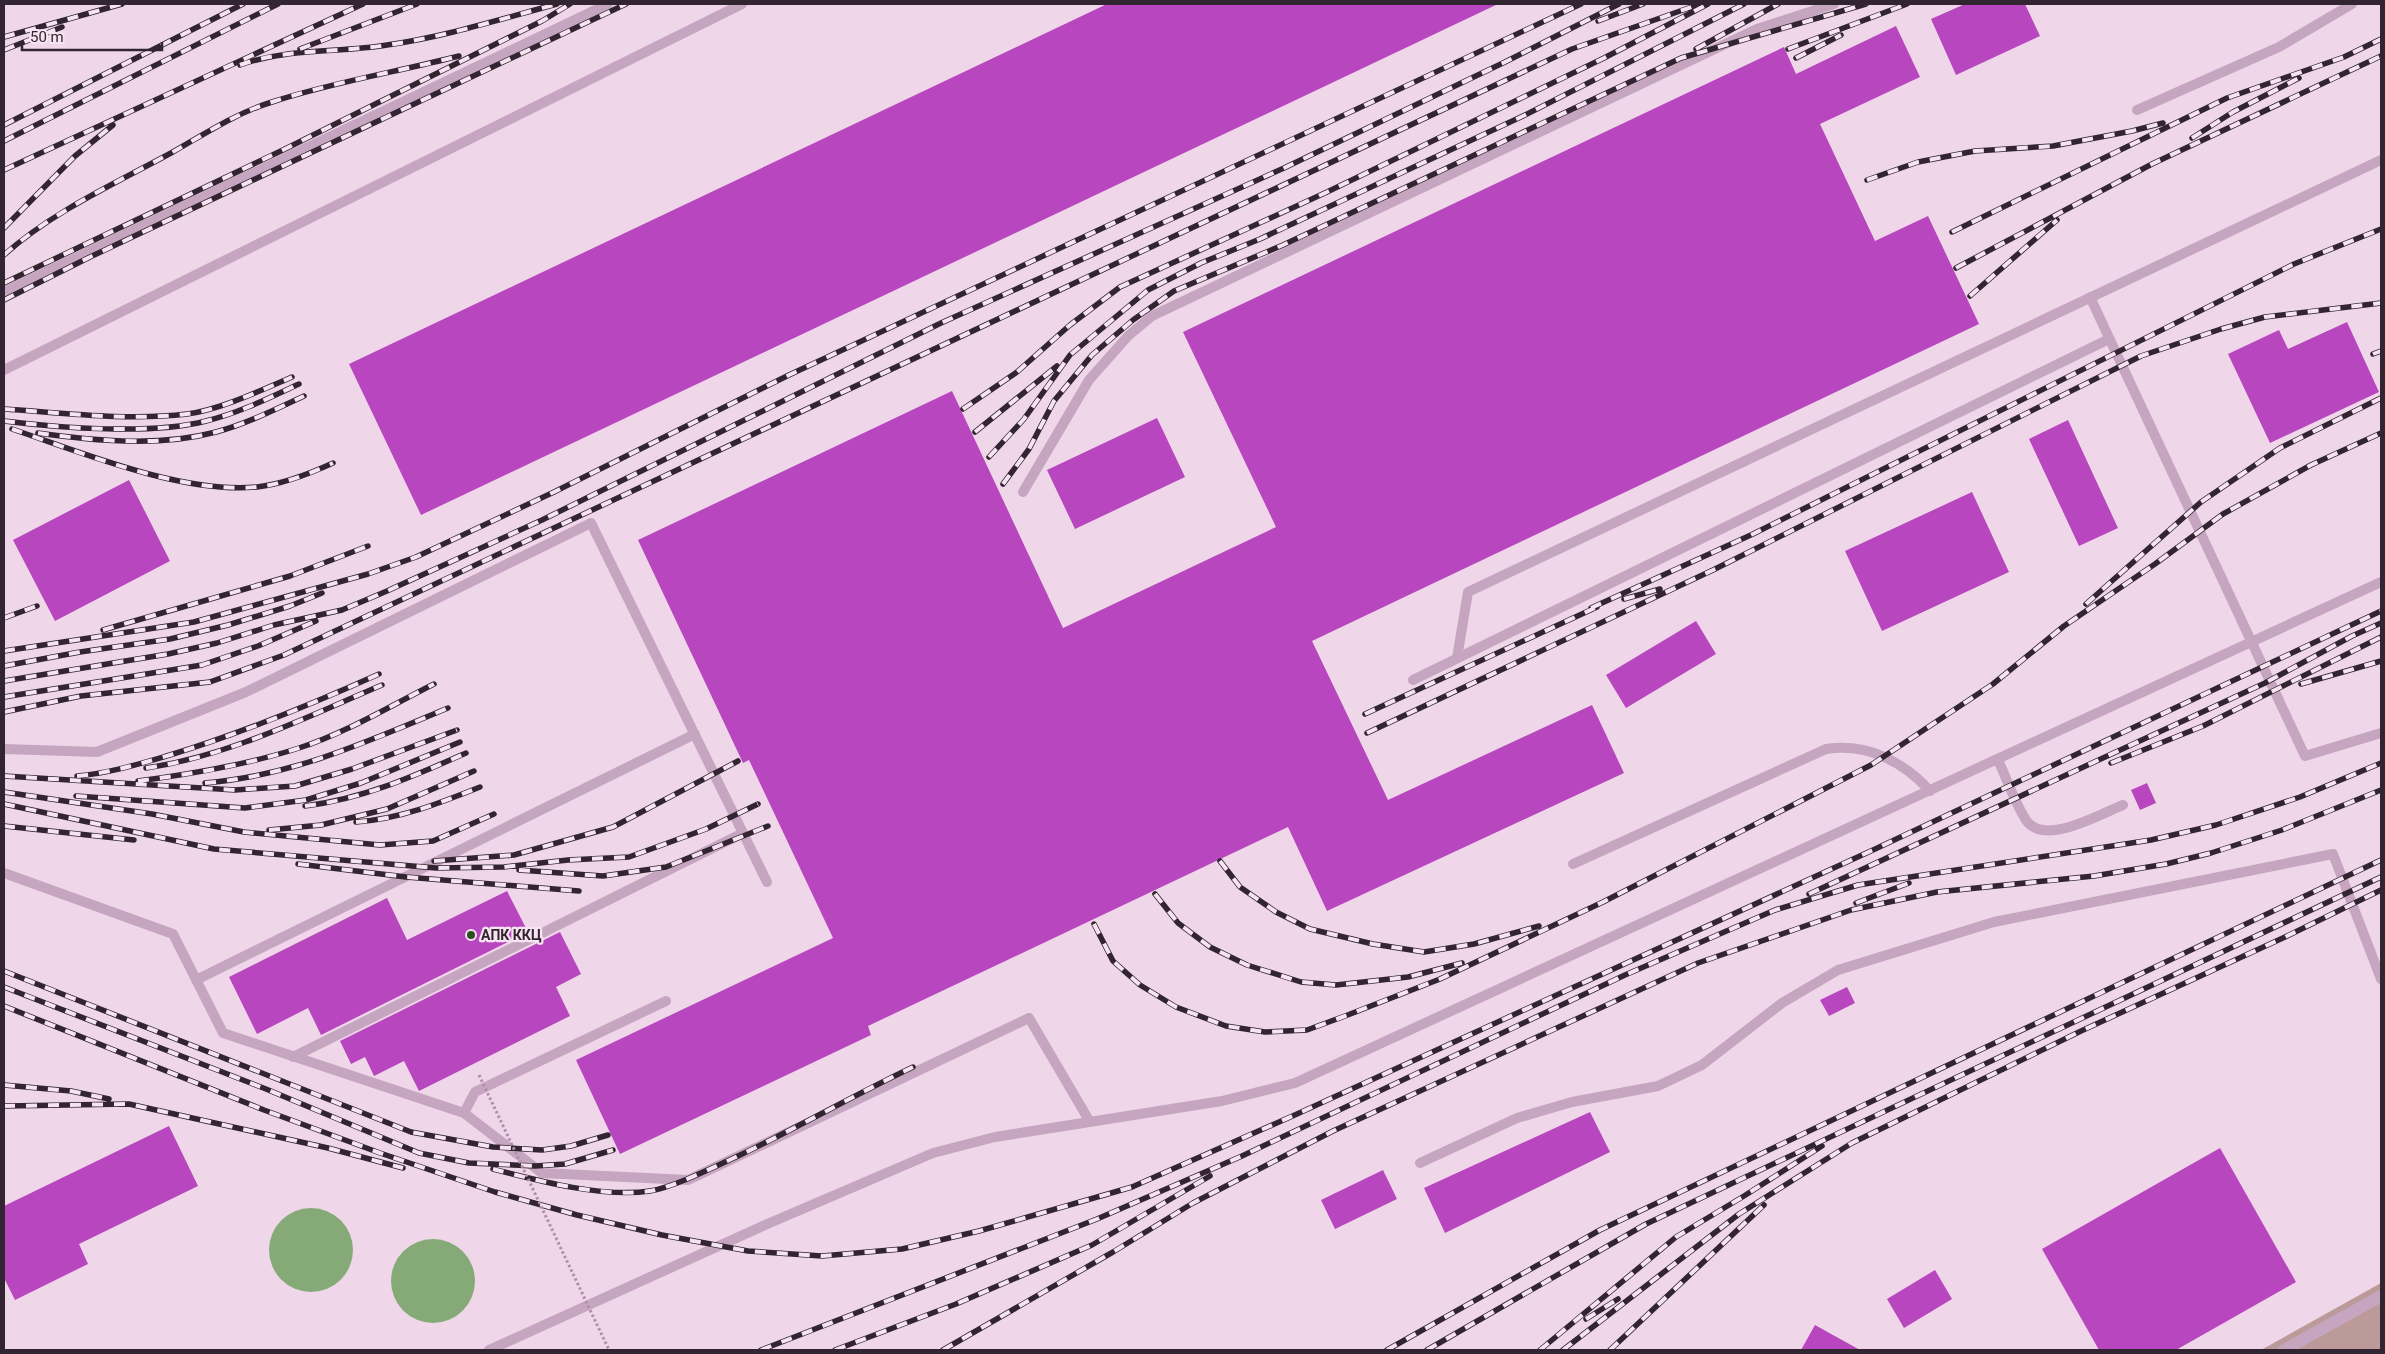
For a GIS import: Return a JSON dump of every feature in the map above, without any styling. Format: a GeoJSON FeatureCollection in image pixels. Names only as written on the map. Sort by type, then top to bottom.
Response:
{"type":"FeatureCollection","features":[{"type":"Feature","properties":{"kind":"street"},"geometry":{"type":"LineString","coordinates":[[2284,1350],[2381,1296]]}},
{"type":"Feature","properties":{"kind":"lane"},"geometry":{"type":"LineString","coordinates":[[4,292],[608,4]]}},
{"type":"Feature","properties":{"kind":"lane"},"geometry":{"type":"LineString","coordinates":[[4,370],[742,4]]}},
{"type":"Feature","properties":{"kind":"lane"},"geometry":{"type":"LineString","coordinates":[[1023,492],[1089,380],[1128,336],[1152,316],[1757,29],[1834,4]]}},
{"type":"Feature","properties":{"kind":"lane"},"geometry":{"type":"LineString","coordinates":[[2137,110],[2278,47],[2352,4]]}},
{"type":"Feature","properties":{"kind":"lane"},"geometry":{"type":"LineString","coordinates":[[1457,658],[1468,592],[2381,160]]}},
{"type":"Feature","properties":{"kind":"lane"},"geometry":{"type":"LineString","coordinates":[[2090,298],[2305,756],[2381,732]]}},
{"type":"Feature","properties":{"kind":"lane"},"geometry":{"type":"LineString","coordinates":[[1413,680],[2109,339]]}},
{"type":"Feature","properties":{"kind":"lane"},"geometry":{"type":"LineString","coordinates":[[4,749],[96,752],[246,692],[591,523],[767,882]]}},
{"type":"Feature","properties":{"kind":"lane"},"geometry":{"type":"LineString","coordinates":[[488,1350],[765,1225],[932,1153],[995,1137],[1222,1101],[1295,1083],[2381,582]]}},
{"type":"Feature","properties":{"kind":"lane"},"geometry":{"type":"LineString","coordinates":[[196,980],[695,734]]}},
{"type":"Feature","properties":{"kind":"lane"},"geometry":{"type":"LineString","coordinates":[[1573,864],[1826,749],[1851,748],[1877,753],[1906,768],[1930,791]]}},
{"type":"Feature","properties":{"kind":"lane"},"geometry":{"type":"LineString","coordinates":[[1998,760],[2027,821],[2044,831],[2058,831],[2123,805]]}},
{"type":"Feature","properties":{"kind":"lane"},"geometry":{"type":"LineString","coordinates":[[293,1056],[743,833]]}},
{"type":"Feature","properties":{"kind":"lane"},"geometry":{"type":"LineString","coordinates":[[1420,1163],[1517,1118],[1572,1102],[1658,1086],[1702,1065],[1782,1003],[1838,970],[1994,922],[2333,854],[2381,979]]}},
{"type":"Feature","properties":{"kind":"lane"},"geometry":{"type":"LineString","coordinates":[[4,873],[174,934],[223,1033],[464,1113],[542,1173],[688,1180],[1029,1018],[1090,1122]]}},
{"type":"Feature","properties":{"kind":"lane"},"geometry":{"type":"LineString","coordinates":[[464,1113],[475,1092],[666,1001]]}},
{"type":"Feature","properties":{"kind":"path"},"geometry":{"type":"LineString","coordinates":[[479,1075],[609,1350]]}},
{"type":"Feature","properties":{"kind":"shaded area"},"geometry":{"type":"Polygon","coordinates":[[[311,1208],[327,1211],[341,1220],[350,1234],[353,1250],[350,1266],[341,1280],[327,1289],[311,1292],[295,1289],[281,1280],[272,1266],[269,1250],[272,1234],[281,1220],[295,1211],[311,1208]]]}},
{"type":"Feature","properties":{"kind":"shaded area"},"geometry":{"type":"Polygon","coordinates":[[[433,1239],[449,1242],[463,1251],[472,1265],[475,1281],[472,1297],[463,1311],[449,1320],[433,1323],[417,1320],[403,1311],[394,1297],[391,1281],[394,1265],[403,1251],[417,1242],[433,1239]]]}},
{"type":"Feature","properties":{"kind":"shaded area"},"geometry":{"type":"Polygon","coordinates":[[[2381,1283],[2381,1350],[2261,1350],[2381,1283]]]}},
{"type":"Feature","properties":{"kind":"building"},"geometry":{"type":"Polygon","coordinates":[[[1107,4],[1498,4],[421,515],[349,364],[1107,4]]]}},
{"type":"Feature","properties":{"kind":"building"},"geometry":{"type":"Polygon","coordinates":[[[1965,4],[2025,4],[2040,36],[1956,75],[1931,19],[1965,4]]]}},
{"type":"Feature","properties":{"kind":"building"},"geometry":{"type":"Polygon","coordinates":[[[1896,26],[1920,77],[1820,124],[1875,241],[1928,216],[1979,324],[1312,641],[1388,800],[1592,705],[1624,773],[1327,911],[1288,827],[868,1026],[871,1035],[620,1154],[576,1060],[833,938],[749,760],[743,763],[638,540],[952,391],[1063,628],[1276,527],[1183,332],[1784,47],[1796,74],[1896,26]]]}},
{"type":"Feature","properties":{"kind":"building"},"geometry":{"type":"Polygon","coordinates":[[[2347,322],[2379,392],[2270,443],[2228,354],[2279,330],[2288,349],[2347,322]]]}},
{"type":"Feature","properties":{"kind":"building"},"geometry":{"type":"Polygon","coordinates":[[[1157,418],[1185,477],[1075,529],[1047,470],[1157,418]]]}},
{"type":"Feature","properties":{"kind":"building"},"geometry":{"type":"Polygon","coordinates":[[[2068,420],[2118,528],[2079,546],[2029,439],[2068,420]]]}},
{"type":"Feature","properties":{"kind":"building"},"geometry":{"type":"Polygon","coordinates":[[[129,480],[170,561],[55,621],[13,540],[129,480]]]}},
{"type":"Feature","properties":{"kind":"building"},"geometry":{"type":"Polygon","coordinates":[[[1972,492],[2009,572],[1882,631],[1845,551],[1972,492]]]}},
{"type":"Feature","properties":{"kind":"building"},"geometry":{"type":"Polygon","coordinates":[[[1696,621],[1716,654],[1626,708],[1606,675],[1696,621]]]}},
{"type":"Feature","properties":{"kind":"building"},"geometry":{"type":"Polygon","coordinates":[[[2147,783],[2156,803],[2140,810],[2131,790],[2147,783]]]}},
{"type":"Feature","properties":{"kind":"building"},"geometry":{"type":"Polygon","coordinates":[[[507,891],[528,932],[321,1035],[308,1008],[257,1034],[229,977],[387,898],[407,940],[507,891]]]}},
{"type":"Feature","properties":{"kind":"building"},"geometry":{"type":"Polygon","coordinates":[[[560,932],[581,974],[556,987],[570,1016],[419,1091],[404,1061],[374,1076],[365,1057],[351,1064],[340,1041],[560,932]]]}},
{"type":"Feature","properties":{"kind":"building"},"geometry":{"type":"Polygon","coordinates":[[[1847,987],[1855,1003],[1829,1016],[1820,1000],[1847,987]]]}},
{"type":"Feature","properties":{"kind":"building"},"geometry":{"type":"Polygon","coordinates":[[[1590,1112],[1610,1152],[1445,1233],[1424,1188],[1590,1112]]]}},
{"type":"Feature","properties":{"kind":"building"},"geometry":{"type":"Polygon","coordinates":[[[169,1126],[198,1186],[79,1244],[88,1264],[15,1300],[4,1278],[4,1206],[169,1126]]]}},
{"type":"Feature","properties":{"kind":"building"},"geometry":{"type":"Polygon","coordinates":[[[2220,1148],[2296,1282],[2176,1350],[2099,1350],[2042,1249],[2220,1148]]]}},
{"type":"Feature","properties":{"kind":"building"},"geometry":{"type":"Polygon","coordinates":[[[1383,1170],[1397,1199],[1335,1229],[1321,1200],[1383,1170]]]}},
{"type":"Feature","properties":{"kind":"building"},"geometry":{"type":"Polygon","coordinates":[[[1935,1270],[1952,1299],[1904,1328],[1887,1299],[1935,1270]]]}},
{"type":"Feature","properties":{"kind":"building"},"geometry":{"type":"Polygon","coordinates":[[[1815,1325],[1860,1350],[1801,1350],[1815,1325]]]}},
{"type":"Feature","properties":{"kind":"railway"},"geometry":{"type":"LineString","coordinates":[[4,37],[122,4]]}},
{"type":"Feature","properties":{"kind":"railway"},"geometry":{"type":"LineString","coordinates":[[4,125],[243,4]]}},
{"type":"Feature","properties":{"kind":"railway"},"geometry":{"type":"LineString","coordinates":[[4,141],[278,4]]}},
{"type":"Feature","properties":{"kind":"railway"},"geometry":{"type":"LineString","coordinates":[[4,170],[363,4]]}},
{"type":"Feature","properties":{"kind":"railway"},"geometry":{"type":"LineString","coordinates":[[300,49],[417,4]]}},
{"type":"Feature","properties":{"kind":"railway"},"geometry":{"type":"LineString","coordinates":[[240,65],[294,53],[408,42],[557,4]]}},
{"type":"Feature","properties":{"kind":"railway"},"geometry":{"type":"LineString","coordinates":[[4,283],[285,149],[542,21],[570,4]]}},
{"type":"Feature","properties":{"kind":"railway"},"geometry":{"type":"LineString","coordinates":[[4,300],[90,257],[626,4]]}},
{"type":"Feature","properties":{"kind":"railway"},"geometry":{"type":"LineString","coordinates":[[4,651],[194,622],[368,574],[416,557],[554,492],[789,375],[1581,4]]}},
{"type":"Feature","properties":{"kind":"railway"},"geometry":{"type":"LineString","coordinates":[[4,681],[168,654],[217,643],[274,625],[342,610],[542,520],[941,323],[1284,168],[1505,62],[1619,4]]}},
{"type":"Feature","properties":{"kind":"railway"},"geometry":{"type":"LineString","coordinates":[[1598,21],[1643,4]]}},
{"type":"Feature","properties":{"kind":"railway"},"geometry":{"type":"LineString","coordinates":[[4,712],[81,696],[210,682],[284,655],[1572,49],[1700,4]]}},
{"type":"Feature","properties":{"kind":"railway"},"geometry":{"type":"LineString","coordinates":[[963,409],[1017,372],[1070,325],[1120,287],[1327,192],[1604,58],[1708,4]]}},
{"type":"Feature","properties":{"kind":"railway"},"geometry":{"type":"LineString","coordinates":[[989,457],[1024,419],[1070,355],[1148,290],[1201,263],[1260,239],[1523,116],[1744,4]]}},
{"type":"Feature","properties":{"kind":"railway"},"geometry":{"type":"LineString","coordinates":[[1696,49],[1778,4]]}},
{"type":"Feature","properties":{"kind":"railway"},"geometry":{"type":"LineString","coordinates":[[1003,484],[1029,449],[1054,401],[1092,355],[1133,320],[1174,291],[1283,245],[1681,58],[1866,4]]}},
{"type":"Feature","properties":{"kind":"railway"},"geometry":{"type":"LineString","coordinates":[[1788,49],[1907,4]]}},
{"type":"Feature","properties":{"kind":"railway"},"geometry":{"type":"LineString","coordinates":[[4,50],[62,27]]}},
{"type":"Feature","properties":{"kind":"railway"},"geometry":{"type":"LineString","coordinates":[[1796,58],[1841,35]]}},
{"type":"Feature","properties":{"kind":"railway"},"geometry":{"type":"LineString","coordinates":[[1952,232],[2227,98],[2344,57],[2381,39]]}},
{"type":"Feature","properties":{"kind":"railway"},"geometry":{"type":"LineString","coordinates":[[4,255],[42,225],[63,212],[246,112],[295,95],[459,56]]}},
{"type":"Feature","properties":{"kind":"railway"},"geometry":{"type":"LineString","coordinates":[[1956,268],[2152,164],[2381,56]]}},
{"type":"Feature","properties":{"kind":"railway"},"geometry":{"type":"LineString","coordinates":[[2192,138],[2233,112],[2299,78]]}},
{"type":"Feature","properties":{"kind":"railway"},"geometry":{"type":"LineString","coordinates":[[1867,180],[1918,162],[1975,151],[2053,146],[2163,123]]}},
{"type":"Feature","properties":{"kind":"railway"},"geometry":{"type":"LineString","coordinates":[[4,228],[75,156],[113,125]]}},
{"type":"Feature","properties":{"kind":"railway"},"geometry":{"type":"LineString","coordinates":[[1970,296],[2057,220]]}},
{"type":"Feature","properties":{"kind":"railway"},"geometry":{"type":"LineString","coordinates":[[1591,608],[1753,534],[2294,264],[2381,229]]}},
{"type":"Feature","properties":{"kind":"railway"},"geometry":{"type":"LineString","coordinates":[[1367,733],[1713,570],[2141,356],[2221,329],[2265,317],[2381,303]]}},
{"type":"Feature","properties":{"kind":"railway"},"geometry":{"type":"LineString","coordinates":[[2373,354],[2381,351]]}},
{"type":"Feature","properties":{"kind":"railway"},"geometry":{"type":"LineString","coordinates":[[975,432],[1057,366]]}},
{"type":"Feature","properties":{"kind":"railway"},"geometry":{"type":"LineString","coordinates":[[4,409],[119,417],[187,414],[226,404],[292,377]]}},
{"type":"Feature","properties":{"kind":"railway"},"geometry":{"type":"LineString","coordinates":[[4,421],[106,429],[160,428],[184,425],[230,414],[299,384]]}},
{"type":"Feature","properties":{"kind":"railway"},"geometry":{"type":"LineString","coordinates":[[38,433],[127,441],[173,440],[195,437],[238,425],[304,396]]}},
{"type":"Feature","properties":{"kind":"railway"},"geometry":{"type":"LineString","coordinates":[[2086,604],[2201,502],[2280,448],[2381,398]]}},
{"type":"Feature","properties":{"kind":"railway"},"geometry":{"type":"LineString","coordinates":[[12,429],[133,470],[165,478],[228,488],[276,484],[333,463]]}},
{"type":"Feature","properties":{"kind":"railway"},"geometry":{"type":"LineString","coordinates":[[1094,924],[1113,961],[1140,985],[1176,1007],[1226,1026],[1265,1032],[1307,1030],[1345,1016],[1440,979],[1603,902],[1871,765],[1993,684],[2064,626],[2155,564],[2223,514],[2311,465],[2381,433]]}},
{"type":"Feature","properties":{"kind":"railway"},"geometry":{"type":"LineString","coordinates":[[103,630],[290,576],[368,546]]}},
{"type":"Feature","properties":{"kind":"railway"},"geometry":{"type":"LineString","coordinates":[[1624,599],[1660,589]]}},
{"type":"Feature","properties":{"kind":"railway"},"geometry":{"type":"LineString","coordinates":[[4,666],[80,652],[170,639],[228,625],[290,606],[322,593]]}},
{"type":"Feature","properties":{"kind":"railway"},"geometry":{"type":"LineString","coordinates":[[4,618],[37,606]]}},
{"type":"Feature","properties":{"kind":"railway"},"geometry":{"type":"LineString","coordinates":[[1365,714],[1597,607]]}},
{"type":"Feature","properties":{"kind":"railway"},"geometry":{"type":"LineString","coordinates":[[4,1006],[264,1110],[380,1153],[495,1192],[577,1215],[662,1235],[748,1251],[822,1256],[902,1249],[979,1231],[1132,1187],[1297,1114],[1873,850],[2381,611]]}},
{"type":"Feature","properties":{"kind":"railway"},"geometry":{"type":"LineString","coordinates":[[4,697],[202,665],[258,646],[316,621]]}},
{"type":"Feature","properties":{"kind":"railway"},"geometry":{"type":"LineString","coordinates":[[1809,894],[2265,683],[2352,636],[2381,623]]}},
{"type":"Feature","properties":{"kind":"railway"},"geometry":{"type":"LineString","coordinates":[[2111,763],[2203,726],[2381,637]]}},
{"type":"Feature","properties":{"kind":"railway"},"geometry":{"type":"LineString","coordinates":[[2301,684],[2381,661]]}},
{"type":"Feature","properties":{"kind":"railway"},"geometry":{"type":"LineString","coordinates":[[77,776],[124,768],[197,746],[276,718],[379,674]]}},
{"type":"Feature","properties":{"kind":"railway"},"geometry":{"type":"LineString","coordinates":[[138,781],[219,768],[299,748],[351,727],[434,684]]}},
{"type":"Feature","properties":{"kind":"railway"},"geometry":{"type":"LineString","coordinates":[[146,768],[177,762],[237,745],[382,685]]}},
{"type":"Feature","properties":{"kind":"railway"},"geometry":{"type":"LineString","coordinates":[[205,783],[269,773],[299,765],[389,733],[448,708]]}},
{"type":"Feature","properties":{"kind":"railway"},"geometry":{"type":"LineString","coordinates":[[4,776],[235,790],[295,786],[352,769],[457,730]]}},
{"type":"Feature","properties":{"kind":"railway"},"geometry":{"type":"LineString","coordinates":[[76,796],[245,808],[306,800],[361,783],[460,742]]}},
{"type":"Feature","properties":{"kind":"railway"},"geometry":{"type":"LineString","coordinates":[[305,806],[347,798],[388,786],[466,753]]}},
{"type":"Feature","properties":{"kind":"railway"},"geometry":{"type":"LineString","coordinates":[[434,861],[514,855],[613,827],[738,761]]}},
{"type":"Feature","properties":{"kind":"railway"},"geometry":{"type":"LineString","coordinates":[[761,1350],[1097,1219],[1242,1156],[1625,975],[1775,910],[1858,885],[2151,840],[2216,825],[2300,797],[2381,763]]}},
{"type":"Feature","properties":{"kind":"railway"},"geometry":{"type":"LineString","coordinates":[[269,830],[321,825],[387,809],[474,771]]}},
{"type":"Feature","properties":{"kind":"railway"},"geometry":{"type":"LineString","coordinates":[[356,822],[404,814],[480,787]]}},
{"type":"Feature","properties":{"kind":"railway"},"geometry":{"type":"LineString","coordinates":[[943,1350],[1113,1252],[1193,1203],[1333,1131],[1698,963],[1851,910],[1937,892],[2094,876],[2166,864],[2211,853],[2282,830],[2381,790]]}},
{"type":"Feature","properties":{"kind":"railway"},"geometry":{"type":"LineString","coordinates":[[4,792],[152,814],[244,832],[380,845],[433,841],[494,814]]}},
{"type":"Feature","properties":{"kind":"railway"},"geometry":{"type":"LineString","coordinates":[[4,804],[214,849],[436,868],[504,867],[568,860],[629,857],[706,829],[758,804]]}},
{"type":"Feature","properties":{"kind":"railway"},"geometry":{"type":"LineString","coordinates":[[4,826],[134,840]]}},
{"type":"Feature","properties":{"kind":"railway"},"geometry":{"type":"LineString","coordinates":[[519,870],[603,876],[666,867],[768,826]]}},
{"type":"Feature","properties":{"kind":"railway"},"geometry":{"type":"LineString","coordinates":[[1387,1350],[1600,1230],[2381,860]]}},
{"type":"Feature","properties":{"kind":"railway"},"geometry":{"type":"LineString","coordinates":[[1220,861],[1240,887],[1276,912],[1310,929],[1373,944],[1424,952],[1474,944],[1539,926]]}},
{"type":"Feature","properties":{"kind":"railway"},"geometry":{"type":"LineString","coordinates":[[298,864],[406,877],[579,891]]}},
{"type":"Feature","properties":{"kind":"railway"},"geometry":{"type":"LineString","coordinates":[[1427,1350],[1646,1224],[2381,877]]}},
{"type":"Feature","properties":{"kind":"railway"},"geometry":{"type":"LineString","coordinates":[[1856,903],[1909,883]]}},
{"type":"Feature","properties":{"kind":"railway"},"geometry":{"type":"LineString","coordinates":[[1563,1350],[1739,1214],[1852,1143],[2081,1031],[2285,937],[2381,890]]}},
{"type":"Feature","properties":{"kind":"railway"},"geometry":{"type":"LineString","coordinates":[[1155,894],[1178,923],[1210,947],[1247,965],[1301,982],[1336,985],[1408,977],[1462,963]]}},
{"type":"Feature","properties":{"kind":"railway"},"geometry":{"type":"LineString","coordinates":[[4,971],[411,1132],[493,1147],[542,1150],[571,1146],[608,1135]]}},
{"type":"Feature","properties":{"kind":"railway"},"geometry":{"type":"LineString","coordinates":[[4,987],[266,1089],[419,1153],[469,1163],[535,1166],[565,1164],[613,1150]]}},
{"type":"Feature","properties":{"kind":"railway"},"geometry":{"type":"LineString","coordinates":[[493,1169],[550,1183],[592,1190],[632,1193],[660,1189],[738,1156],[913,1067]]}},
{"type":"Feature","properties":{"kind":"railway"},"geometry":{"type":"LineString","coordinates":[[4,1085],[71,1091],[109,1099]]}},
{"type":"Feature","properties":{"kind":"railway"},"geometry":{"type":"LineString","coordinates":[[4,1106],[129,1104],[328,1148],[403,1168]]}},
{"type":"Feature","properties":{"kind":"railway"},"geometry":{"type":"LineString","coordinates":[[1540,1350],[1676,1237],[1822,1146]]}},
{"type":"Feature","properties":{"kind":"railway"},"geometry":{"type":"LineString","coordinates":[[835,1350],[956,1304],[1092,1245],[1210,1176]]}},
{"type":"Feature","properties":{"kind":"railway"},"geometry":{"type":"LineString","coordinates":[[1610,1350],[1764,1205]]}},
{"type":"Feature","properties":{"kind":"railway"},"geometry":{"type":"LineString","coordinates":[[1586,1319],[1618,1299]]}},
{"type":"Feature","properties":{"kind":"place","name":"АПК ККЦ"},"geometry":{"type":"Point","coordinates":[471,935]}}]}
